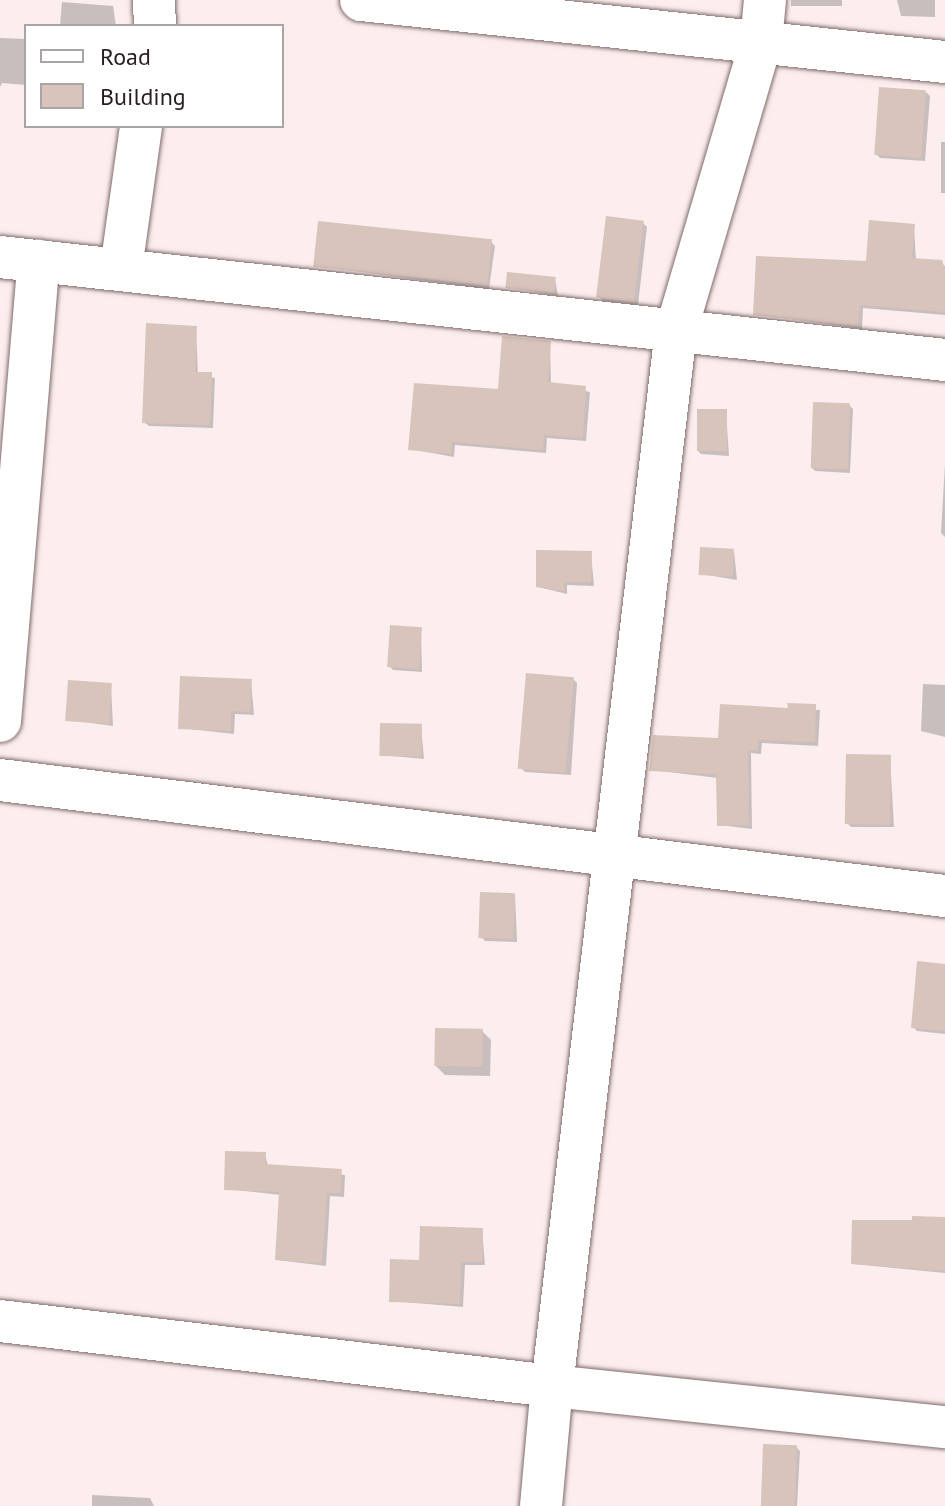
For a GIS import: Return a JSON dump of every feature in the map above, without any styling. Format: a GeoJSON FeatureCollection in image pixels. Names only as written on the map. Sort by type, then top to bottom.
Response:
{"type":"FeatureCollection","features":[{"type":"Feature","properties":{"kind":"street"},"geometry":{"type":"LineString","coordinates":[[154,0],[155,24]]}},
{"type":"Feature","properties":{"kind":"street"},"geometry":{"type":"LineString","coordinates":[[361,0],[945,62]]}},
{"type":"Feature","properties":{"kind":"street"},"geometry":{"type":"LineString","coordinates":[[541,1506],[552,1386],[676,331],[761,42],[765,0]]}},
{"type":"Feature","properties":{"kind":"street"},"geometry":{"type":"LineString","coordinates":[[121,269],[141,128]]}},
{"type":"Feature","properties":{"kind":"street"},"geometry":{"type":"LineString","coordinates":[[0,721],[20,259],[945,360]]}},
{"type":"Feature","properties":{"kind":"street"},"geometry":{"type":"LineString","coordinates":[[0,780],[945,896]]}},
{"type":"Feature","properties":{"kind":"street"},"geometry":{"type":"LineString","coordinates":[[0,1321],[552,1386],[945,1427]]}},
{"type":"Feature","properties":{"kind":"building"},"geometry":{"type":"Polygon","coordinates":[[[879,87],[926,90],[921,158],[874,155],[879,87]]]}},
{"type":"Feature","properties":{"kind":"building"},"geometry":{"type":"Polygon","coordinates":[[[606,216],[644,221],[634,302],[596,297],[606,216]]]}},
{"type":"Feature","properties":{"kind":"building"},"geometry":{"type":"Polygon","coordinates":[[[869,220],[915,224],[912,258],[942,260],[945,269],[945,312],[860,305],[858,326],[753,315],[756,256],[866,261],[869,220]]]}},
{"type":"Feature","properties":{"kind":"building"},"geometry":{"type":"Polygon","coordinates":[[[318,221],[492,239],[487,285],[313,267],[318,221]]]}},
{"type":"Feature","properties":{"kind":"building"},"geometry":{"type":"Polygon","coordinates":[[[507,272],[556,277],[554,293],[505,288],[507,272]]]}},
{"type":"Feature","properties":{"kind":"building"},"geometry":{"type":"Polygon","coordinates":[[[146,323],[197,326],[195,372],[212,372],[210,425],[142,423],[146,323]]]}},
{"type":"Feature","properties":{"kind":"building"},"geometry":{"type":"Polygon","coordinates":[[[502,336],[551,341],[548,382],[586,386],[583,438],[544,435],[543,450],[452,442],[451,454],[408,450],[414,383],[498,389],[502,336]]]}},
{"type":"Feature","properties":{"kind":"building"},"geometry":{"type":"Polygon","coordinates":[[[813,402],[850,403],[848,469],[811,468],[813,402]]]}},
{"type":"Feature","properties":{"kind":"building"},"geometry":{"type":"Polygon","coordinates":[[[697,409],[727,409],[727,451],[697,451],[697,409]]]}},
{"type":"Feature","properties":{"kind":"building"},"geometry":{"type":"Polygon","coordinates":[[[700,547],[734,549],[732,577],[699,575],[700,547]]]}},
{"type":"Feature","properties":{"kind":"building"},"geometry":{"type":"Polygon","coordinates":[[[536,550],[592,551],[591,582],[564,582],[564,591],[536,587],[536,550]]]}},
{"type":"Feature","properties":{"kind":"building"},"geometry":{"type":"Polygon","coordinates":[[[390,625],[422,627],[419,669],[387,667],[390,625]]]}},
{"type":"Feature","properties":{"kind":"building"},"geometry":{"type":"Polygon","coordinates":[[[526,673],[574,677],[565,773],[518,769],[526,673]]]}},
{"type":"Feature","properties":{"kind":"building"},"geometry":{"type":"Polygon","coordinates":[[[180,676],[252,679],[250,712],[231,711],[231,731],[178,729],[180,676]]]}},
{"type":"Feature","properties":{"kind":"building"},"geometry":{"type":"Polygon","coordinates":[[[68,680],[112,683],[109,724],[65,721],[68,680]]]}},
{"type":"Feature","properties":{"kind":"building"},"geometry":{"type":"Polygon","coordinates":[[[787,703],[816,704],[815,742],[758,740],[758,751],[748,750],[749,825],[717,826],[716,774],[649,771],[653,735],[718,738],[720,704],[788,708],[787,703]]]}},
{"type":"Feature","properties":{"kind":"building"},"geometry":{"type":"Polygon","coordinates":[[[380,723],[422,724],[421,757],[379,756],[380,723]]]}},
{"type":"Feature","properties":{"kind":"building"},"geometry":{"type":"Polygon","coordinates":[[[846,754],[891,755],[890,825],[845,824],[846,754]]]}},
{"type":"Feature","properties":{"kind":"building"},"geometry":{"type":"Polygon","coordinates":[[[480,892],[515,893],[513,939],[478,938],[480,892]]]}},
{"type":"Feature","properties":{"kind":"building"},"geometry":{"type":"Polygon","coordinates":[[[917,961],[945,964],[945,1031],[911,1028],[917,961]]]}},
{"type":"Feature","properties":{"kind":"building"},"geometry":{"type":"Polygon","coordinates":[[[435,1028],[483,1029],[482,1067],[434,1066],[435,1028]]]}},
{"type":"Feature","properties":{"kind":"building"},"geometry":{"type":"Polygon","coordinates":[[[225,1151],[266,1152],[265,1164],[342,1169],[340,1193],[327,1193],[322,1263],[275,1260],[279,1192],[224,1190],[225,1151]]]}},
{"type":"Feature","properties":{"kind":"building"},"geometry":{"type":"Polygon","coordinates":[[[912,1216],[945,1217],[945,1271],[851,1264],[852,1220],[912,1220],[912,1216]]]}},
{"type":"Feature","properties":{"kind":"building"},"geometry":{"type":"Polygon","coordinates":[[[420,1226],[483,1228],[482,1262],[461,1262],[460,1304],[389,1302],[390,1259],[419,1260],[420,1226]]]}},
{"type":"Feature","properties":{"kind":"building"},"geometry":{"type":"Polygon","coordinates":[[[763,1444],[797,1445],[795,1506],[761,1506],[763,1444]]]}}]}
